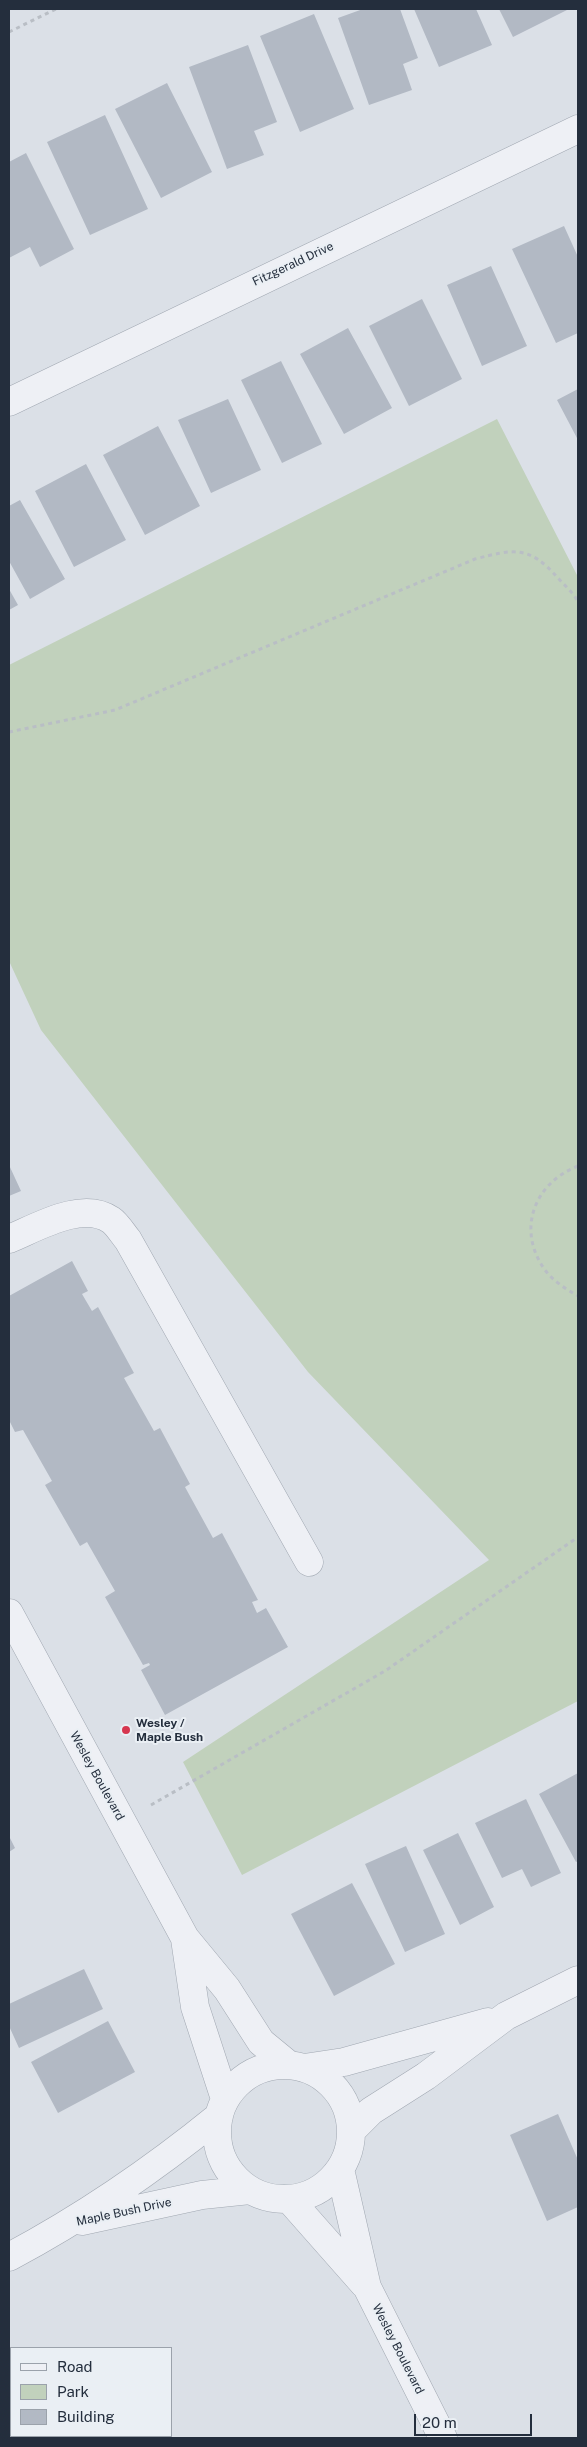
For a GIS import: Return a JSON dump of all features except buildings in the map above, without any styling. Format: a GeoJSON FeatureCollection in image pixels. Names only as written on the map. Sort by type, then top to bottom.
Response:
{"type":"FeatureCollection","features":[{"type":"Feature","properties":{"kind":"street","name":"Fitzgerald Drive"},"geometry":{"type":"LineString","coordinates":[[9,402],[578,129]]}},
{"type":"Feature","properties":{"kind":"street"},"geometry":{"type":"LineString","coordinates":[[9,1240],[62,1216],[91,1213],[111,1220],[128,1240],[309,1562]]}},
{"type":"Feature","properties":{"kind":"street","name":"Wesley Boulevard"},"geometry":{"type":"LineString","coordinates":[[9,1613],[185,1938],[227,1989],[261,2042],[296,2066]]}},
{"type":"Feature","properties":{"kind":"street","name":"Wesley Boulevard"},"geometry":{"type":"LineString","coordinates":[[185,1938],[195,2007],[222,2107]]}},
{"type":"Feature","properties":{"kind":"street"},"geometry":{"type":"LineString","coordinates":[[351,2131],[371,2111],[426,2076],[506,2016],[578,1980]]}},
{"type":"Feature","properties":{"kind":"street"},"geometry":{"type":"LineString","coordinates":[[296,2066],[332,2085],[342,2099],[348,2114],[351,2131],[348,2151],[340,2169],[326,2184],[308,2194],[289,2199],[269,2197],[250,2190],[236,2180],[225,2165],[219,2149],[216,2132],[222,2107],[236,2084],[252,2073],[270,2066],[344,2062],[506,2016]]}},
{"type":"Feature","properties":{"kind":"street","name":"Maple Bush Drive"},"geometry":{"type":"LineString","coordinates":[[66,2225],[167,2158],[222,2107]]}},
{"type":"Feature","properties":{"kind":"street","name":"Wesley Boulevard"},"geometry":{"type":"LineString","coordinates":[[340,2169],[367,2287],[444,2438]]}},
{"type":"Feature","properties":{"kind":"street","name":"Maple Bush Drive"},"geometry":{"type":"LineString","coordinates":[[66,2225],[202,2195],[250,2190]]}},
{"type":"Feature","properties":{"kind":"street","name":"Wesley Boulevard"},"geometry":{"type":"LineString","coordinates":[[289,2199],[367,2287]]}},
{"type":"Feature","properties":{"kind":"street"},"geometry":{"type":"LineString","coordinates":[[9,2257],[66,2225]]}},
{"type":"Feature","properties":{"kind":"path"},"geometry":{"type":"LineString","coordinates":[[9,32],[56,9]]}},
{"type":"Feature","properties":{"kind":"path"},"geometry":{"type":"LineString","coordinates":[[9,732],[115,710],[475,559],[508,551],[531,554],[551,570],[578,602]]}},
{"type":"Feature","properties":{"kind":"path"},"geometry":{"type":"LineString","coordinates":[[578,1166],[564,1172],[547,1186],[535,1206],[530,1228],[534,1250],[545,1271],[562,1286],[578,1296]]}},
{"type":"Feature","properties":{"kind":"path"},"geometry":{"type":"LineString","coordinates":[[122,1821],[385,1671],[578,1537]]}},
{"type":"Feature","properties":{"kind":"green space"},"geometry":{"type":"Polygon","coordinates":[[[497,419],[578,577],[578,1701],[242,1875],[183,1762],[489,1560],[308,1372],[41,1030],[9,961],[9,665],[497,419]]]}},
{"type":"Feature","properties":{"kind":"place","name":"Wesley / Maple Bush"},"geometry":{"type":"Point","coordinates":[126,1730]}}]}
